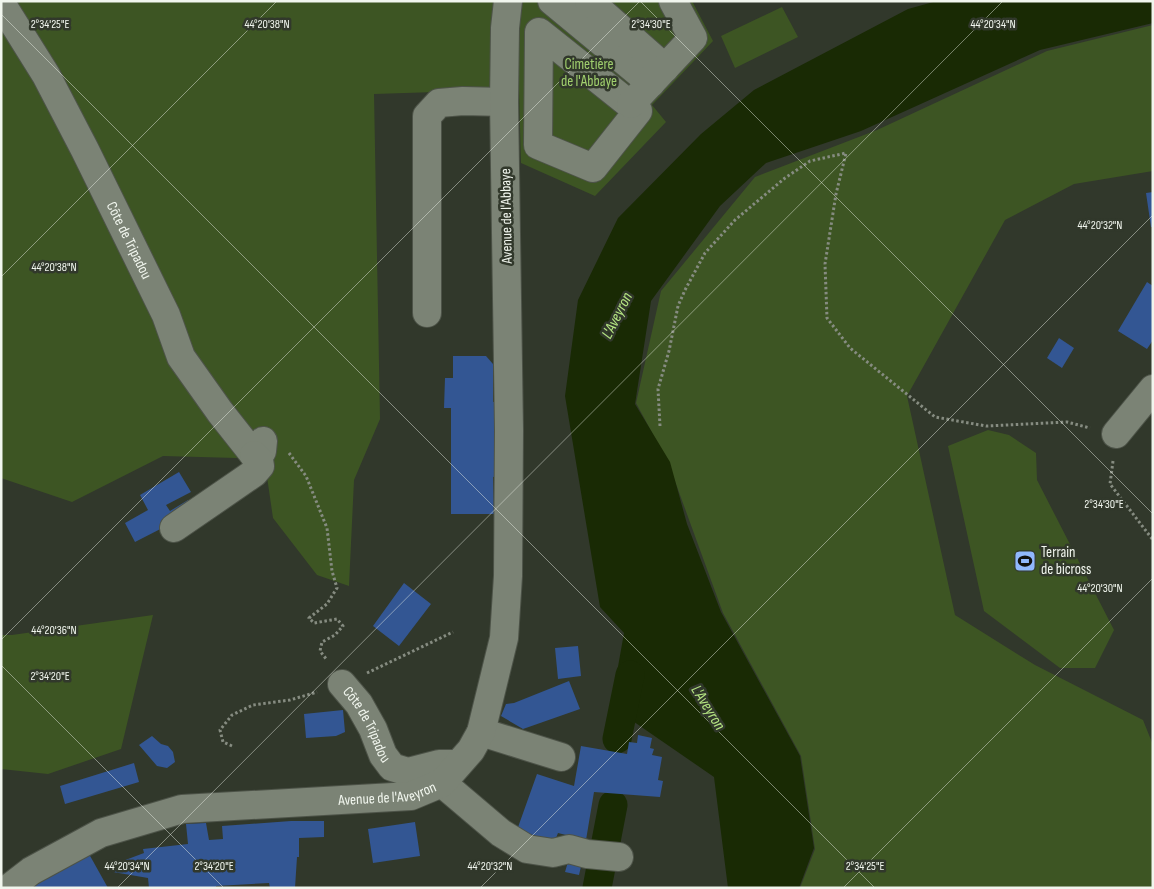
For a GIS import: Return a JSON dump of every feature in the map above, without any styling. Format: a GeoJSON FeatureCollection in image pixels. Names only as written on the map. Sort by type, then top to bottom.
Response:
{"type":"FeatureCollection","features":[{"type":"Feature","properties":{"kind":"street","name":"Avenue de l'Abbaye"},"geometry":{"type":"LineString","coordinates":[[508,1],[505,28],[504,102],[509,430]]}},
{"type":"Feature","properties":{"kind":"street"},"geometry":{"type":"LineString","coordinates":[[552,1],[658,75]]}},
{"type":"Feature","properties":{"kind":"street"},"geometry":{"type":"LineString","coordinates":[[589,1],[658,75]]}},
{"type":"Feature","properties":{"kind":"street"},"geometry":{"type":"LineString","coordinates":[[631,104],[693,38],[673,1]]}},
{"type":"Feature","properties":{"kind":"street","name":"Côte de Tripadou"},"geometry":{"type":"LineString","coordinates":[[1,4],[46,75],[166,315],[181,358],[220,412],[268,448]]}},
{"type":"Feature","properties":{"kind":"street"},"geometry":{"type":"LineString","coordinates":[[539,32],[638,111],[593,168],[538,145],[539,56],[539,32]]}},
{"type":"Feature","properties":{"kind":"street"},"geometry":{"type":"LineString","coordinates":[[504,56],[539,56]]}},
{"type":"Feature","properties":{"kind":"street"},"geometry":{"type":"LineString","coordinates":[[427,313],[427,116],[439,103],[463,101],[504,102]]}},
{"type":"Feature","properties":{"kind":"street"},"geometry":{"type":"LineString","coordinates":[[1116,434],[1153,390]]}},
{"type":"Feature","properties":{"kind":"street","name":"Avenue de l'Aveyron"},"geometry":{"type":"LineString","coordinates":[[9,888],[31,871],[101,833],[182,808],[411,796],[450,774],[471,750],[481,732],[504,638],[508,576],[509,430]]}},
{"type":"Feature","properties":{"kind":"street"},"geometry":{"type":"LineString","coordinates":[[174,528],[254,473],[260,466],[259,460],[268,448]]}},
{"type":"Feature","properties":{"kind":"street","name":"Côte de Tripadou"},"geometry":{"type":"LineString","coordinates":[[342,684],[359,704],[373,729],[384,755],[392,767],[408,772],[439,764],[450,774]]}},
{"type":"Feature","properties":{"kind":"street"},"geometry":{"type":"LineString","coordinates":[[481,732],[561,757]]}},
{"type":"Feature","properties":{"kind":"street"},"geometry":{"type":"LineString","coordinates":[[450,774],[502,833],[527,849],[553,853],[569,850],[618,857]]}},
{"type":"Feature","properties":{"kind":"path"},"geometry":{"type":"LineString","coordinates":[[660,426],[658,389],[670,351],[678,306],[705,252],[735,220],[785,178],[810,161],[846,153],[836,194],[825,264],[827,318],[850,348],[935,418],[986,426],[1067,422],[1116,434],[1110,484],[1153,540]]}},
{"type":"Feature","properties":{"kind":"path","name":"Côte de Tripadou"},"geometry":{"type":"LineString","coordinates":[[268,448],[306,476],[326,528],[332,571],[337,588],[328,604],[309,618],[314,623],[336,619],[343,626],[335,635],[322,642],[320,652],[333,667],[342,684]]}},
{"type":"Feature","properties":{"kind":"path"},"geometry":{"type":"LineString","coordinates":[[232,746],[223,742],[220,730],[232,715],[253,705],[290,700],[342,684],[453,632]]}},
{"type":"Feature","properties":{"kind":"green space"},"geometry":{"type":"Polygon","coordinates":[[[1,1],[510,1],[498,90],[374,94],[380,419],[354,480],[349,586],[317,575],[273,518],[265,463],[237,458],[163,456],[72,502],[1,478],[1,1]]]}},
{"type":"Feature","properties":{"kind":"green space","name":"Cimetière de l'Abbaye"},"geometry":{"type":"Polygon","coordinates":[[[521,1],[692,1],[713,41],[652,105],[666,122],[595,196],[521,163],[518,56],[521,1]]]}},
{"type":"Feature","properties":{"kind":"green space"},"geometry":{"type":"Polygon","coordinates":[[[782,7],[798,37],[735,68],[721,36],[782,7]]]}},
{"type":"Feature","properties":{"kind":"green space"},"geometry":{"type":"Polygon","coordinates":[[[1153,25],[1153,171],[1074,184],[1005,220],[907,396],[955,615],[1035,665],[1143,720],[1153,745],[1153,888],[800,888],[815,849],[801,756],[723,613],[668,462],[636,403],[661,291],[755,177],[877,130],[1047,51],[1153,25]]]}},
{"type":"Feature","properties":{"kind":"green space","name":"Terrain de bicross"},"geometry":{"type":"Polygon","coordinates":[[[988,430],[1009,435],[1036,453],[1037,480],[1114,630],[1095,668],[1060,668],[984,611],[948,446],[988,430]]]}},
{"type":"Feature","properties":{"kind":"green space"},"geometry":{"type":"Polygon","coordinates":[[[153,615],[121,749],[48,774],[1,769],[1,635],[153,615]]]}},
{"type":"Feature","properties":{"kind":"water","name":"L'Aveyron"},"geometry":{"type":"Polygon","coordinates":[[[937,1],[1153,1],[1153,23],[1040,50],[861,131],[766,163],[720,206],[651,301],[635,404],[670,462],[687,524],[721,612],[800,756],[814,848],[799,888],[728,888],[714,777],[611,706],[624,633],[600,607],[565,396],[578,300],[618,218],[701,134],[754,90],[908,9],[937,1]]]}},
{"type":"Feature","properties":{"kind":"building"},"geometry":{"type":"Polygon","coordinates":[[[1153,192],[1153,227],[1151,227],[1146,193],[1153,192]]]}},
{"type":"Feature","properties":{"kind":"building"},"geometry":{"type":"Polygon","coordinates":[[[1147,282],[1153,286],[1153,340],[1147,349],[1118,331],[1147,282]]]}},
{"type":"Feature","properties":{"kind":"building"},"geometry":{"type":"Polygon","coordinates":[[[1059,338],[1074,348],[1062,368],[1047,358],[1059,338]]]}},
{"type":"Feature","properties":{"kind":"building"},"geometry":{"type":"Polygon","coordinates":[[[453,356],[486,356],[493,364],[493,402],[498,401],[499,476],[493,477],[494,514],[451,514],[451,408],[444,408],[445,378],[453,378],[453,356]]]}},
{"type":"Feature","properties":{"kind":"building"},"geometry":{"type":"Polygon","coordinates":[[[179,472],[191,492],[166,505],[170,511],[188,500],[194,509],[176,521],[135,542],[125,523],[148,510],[140,495],[179,472]]]}},
{"type":"Feature","properties":{"kind":"building"},"geometry":{"type":"Polygon","coordinates":[[[404,583],[431,604],[399,646],[373,626],[404,583]]]}},
{"type":"Feature","properties":{"kind":"building"},"geometry":{"type":"Polygon","coordinates":[[[578,646],[581,676],[558,679],[555,648],[578,646]]]}},
{"type":"Feature","properties":{"kind":"building"},"geometry":{"type":"Polygon","coordinates":[[[569,681],[580,709],[523,729],[501,716],[506,704],[514,703],[569,681]]]}},
{"type":"Feature","properties":{"kind":"building"},"geometry":{"type":"Polygon","coordinates":[[[343,710],[345,732],[336,736],[306,738],[304,714],[343,710]]]}},
{"type":"Feature","properties":{"kind":"building"},"geometry":{"type":"Polygon","coordinates":[[[638,735],[652,738],[650,748],[654,749],[652,755],[662,757],[658,780],[663,781],[660,797],[594,792],[586,840],[558,833],[554,843],[540,845],[517,830],[537,774],[574,786],[581,746],[627,754],[629,742],[637,743],[638,735]]]}},
{"type":"Feature","properties":{"kind":"building"},"geometry":{"type":"Polygon","coordinates":[[[152,736],[161,744],[168,746],[173,752],[175,762],[167,768],[157,766],[139,745],[152,736]]]}},
{"type":"Feature","properties":{"kind":"building"},"geometry":{"type":"Polygon","coordinates":[[[134,763],[139,782],[65,804],[60,786],[134,763]]]}},
{"type":"Feature","properties":{"kind":"building"},"geometry":{"type":"Polygon","coordinates":[[[291,821],[324,821],[324,837],[299,838],[299,857],[297,857],[295,888],[270,888],[269,883],[216,886],[216,888],[149,888],[148,878],[113,872],[112,865],[144,853],[143,849],[188,844],[186,824],[206,823],[209,840],[223,839],[222,826],[291,821]]]}},
{"type":"Feature","properties":{"kind":"building"},"geometry":{"type":"Polygon","coordinates":[[[415,822],[420,856],[373,863],[368,829],[415,822]]]}},
{"type":"Feature","properties":{"kind":"building"},"geometry":{"type":"Polygon","coordinates":[[[89,854],[108,888],[34,888],[33,884],[89,854]]]}},
{"type":"Feature","properties":{"kind":"building"},"geometry":{"type":"Polygon","coordinates":[[[570,855],[583,858],[579,875],[565,872],[570,855]]]}},
{"type":"Feature","properties":{"kind":"waterway"},"geometry":{"type":"LineString","coordinates":[[617,739],[630,675]]}},
{"type":"Feature","properties":{"kind":"waterway"},"geometry":{"type":"LineString","coordinates":[[597,888],[613,805]]}},
{"type":"Feature","properties":{"kind":"place","name":"Terrain de bicross"},"geometry":{"type":"Point","coordinates":[1025,561]}}]}
